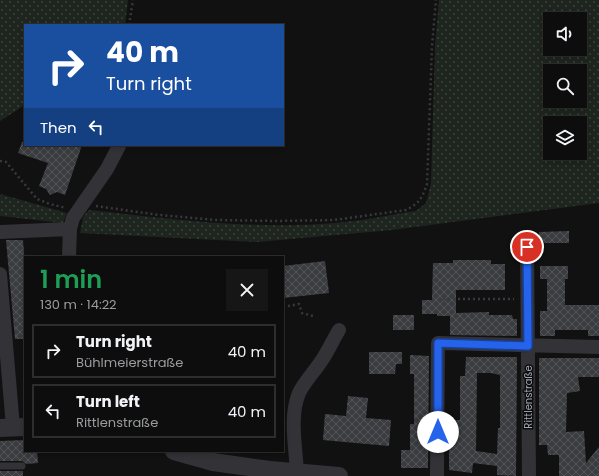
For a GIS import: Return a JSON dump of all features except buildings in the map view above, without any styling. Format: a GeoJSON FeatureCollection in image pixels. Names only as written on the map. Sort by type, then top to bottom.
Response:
{"type":"FeatureCollection","features":[{"type":"Feature","properties":{"kind":"street"},"geometry":{"type":"LineString","coordinates":[[69,256],[70,229],[73,218],[107,169],[119,146]]}},
{"type":"Feature","properties":{"kind":"street"},"geometry":{"type":"LineString","coordinates":[[0,232],[70,229]]}},
{"type":"Feature","properties":{"kind":"street","name":"Rittlenstraße"},"geometry":{"type":"LineString","coordinates":[[527,247],[528,476]]}},
{"type":"Feature","properties":{"kind":"street"},"geometry":{"type":"LineString","coordinates":[[0,274],[13,427]]}},
{"type":"Feature","properties":{"kind":"street"},"geometry":{"type":"LineString","coordinates":[[297,473],[294,419],[299,393],[305,382],[323,359],[339,330]]}},
{"type":"Feature","properties":{"kind":"street"},"geometry":{"type":"LineString","coordinates":[[437,476],[438,343],[599,347]]}},
{"type":"Feature","properties":{"kind":"street"},"geometry":{"type":"LineString","coordinates":[[178,452],[213,462],[233,471],[339,476]]}},
{"type":"Feature","properties":{"kind":"lane"},"geometry":{"type":"LineString","coordinates":[[0,466],[22,466]]}},
{"type":"Feature","properties":{"kind":"path"},"geometry":{"type":"LineString","coordinates":[[130,24],[133,0]]}},
{"type":"Feature","properties":{"kind":"path"},"geometry":{"type":"LineString","coordinates":[[0,160],[6,162],[37,199],[50,204],[159,216],[216,220],[334,220],[406,210],[416,205],[422,198],[427,184],[432,46],[436,0]]}},
{"type":"Feature","properties":{"kind":"path"},"geometry":{"type":"LineString","coordinates":[[443,299],[528,299]]}},
{"type":"Feature","properties":{"kind":"path"},"geometry":{"type":"LineString","coordinates":[[284,307],[298,304],[302,313],[313,316]]}},
{"type":"Feature","properties":{"kind":"shaded area"},"geometry":{"type":"Polygon","coordinates":[[[0,0],[128,0],[125,24],[24,24],[24,106],[0,121],[0,0]]]}},
{"type":"Feature","properties":{"kind":"shaded area"},"geometry":{"type":"Polygon","coordinates":[[[439,0],[599,0],[599,203],[392,230],[257,242],[80,233],[83,217],[89,210],[150,217],[243,224],[304,225],[345,222],[416,211],[426,203],[431,184],[435,45],[439,0]]]}},
{"type":"Feature","properties":{"kind":"shaded area"},"geometry":{"type":"Polygon","coordinates":[[[0,194],[67,213],[63,223],[0,216],[0,194]]]}},
{"type":"Feature","properties":{"kind":"route"},"geometry":{"type":"LineString","coordinates":[[438,432],[438,343],[528,346],[527,247]]}}]}
